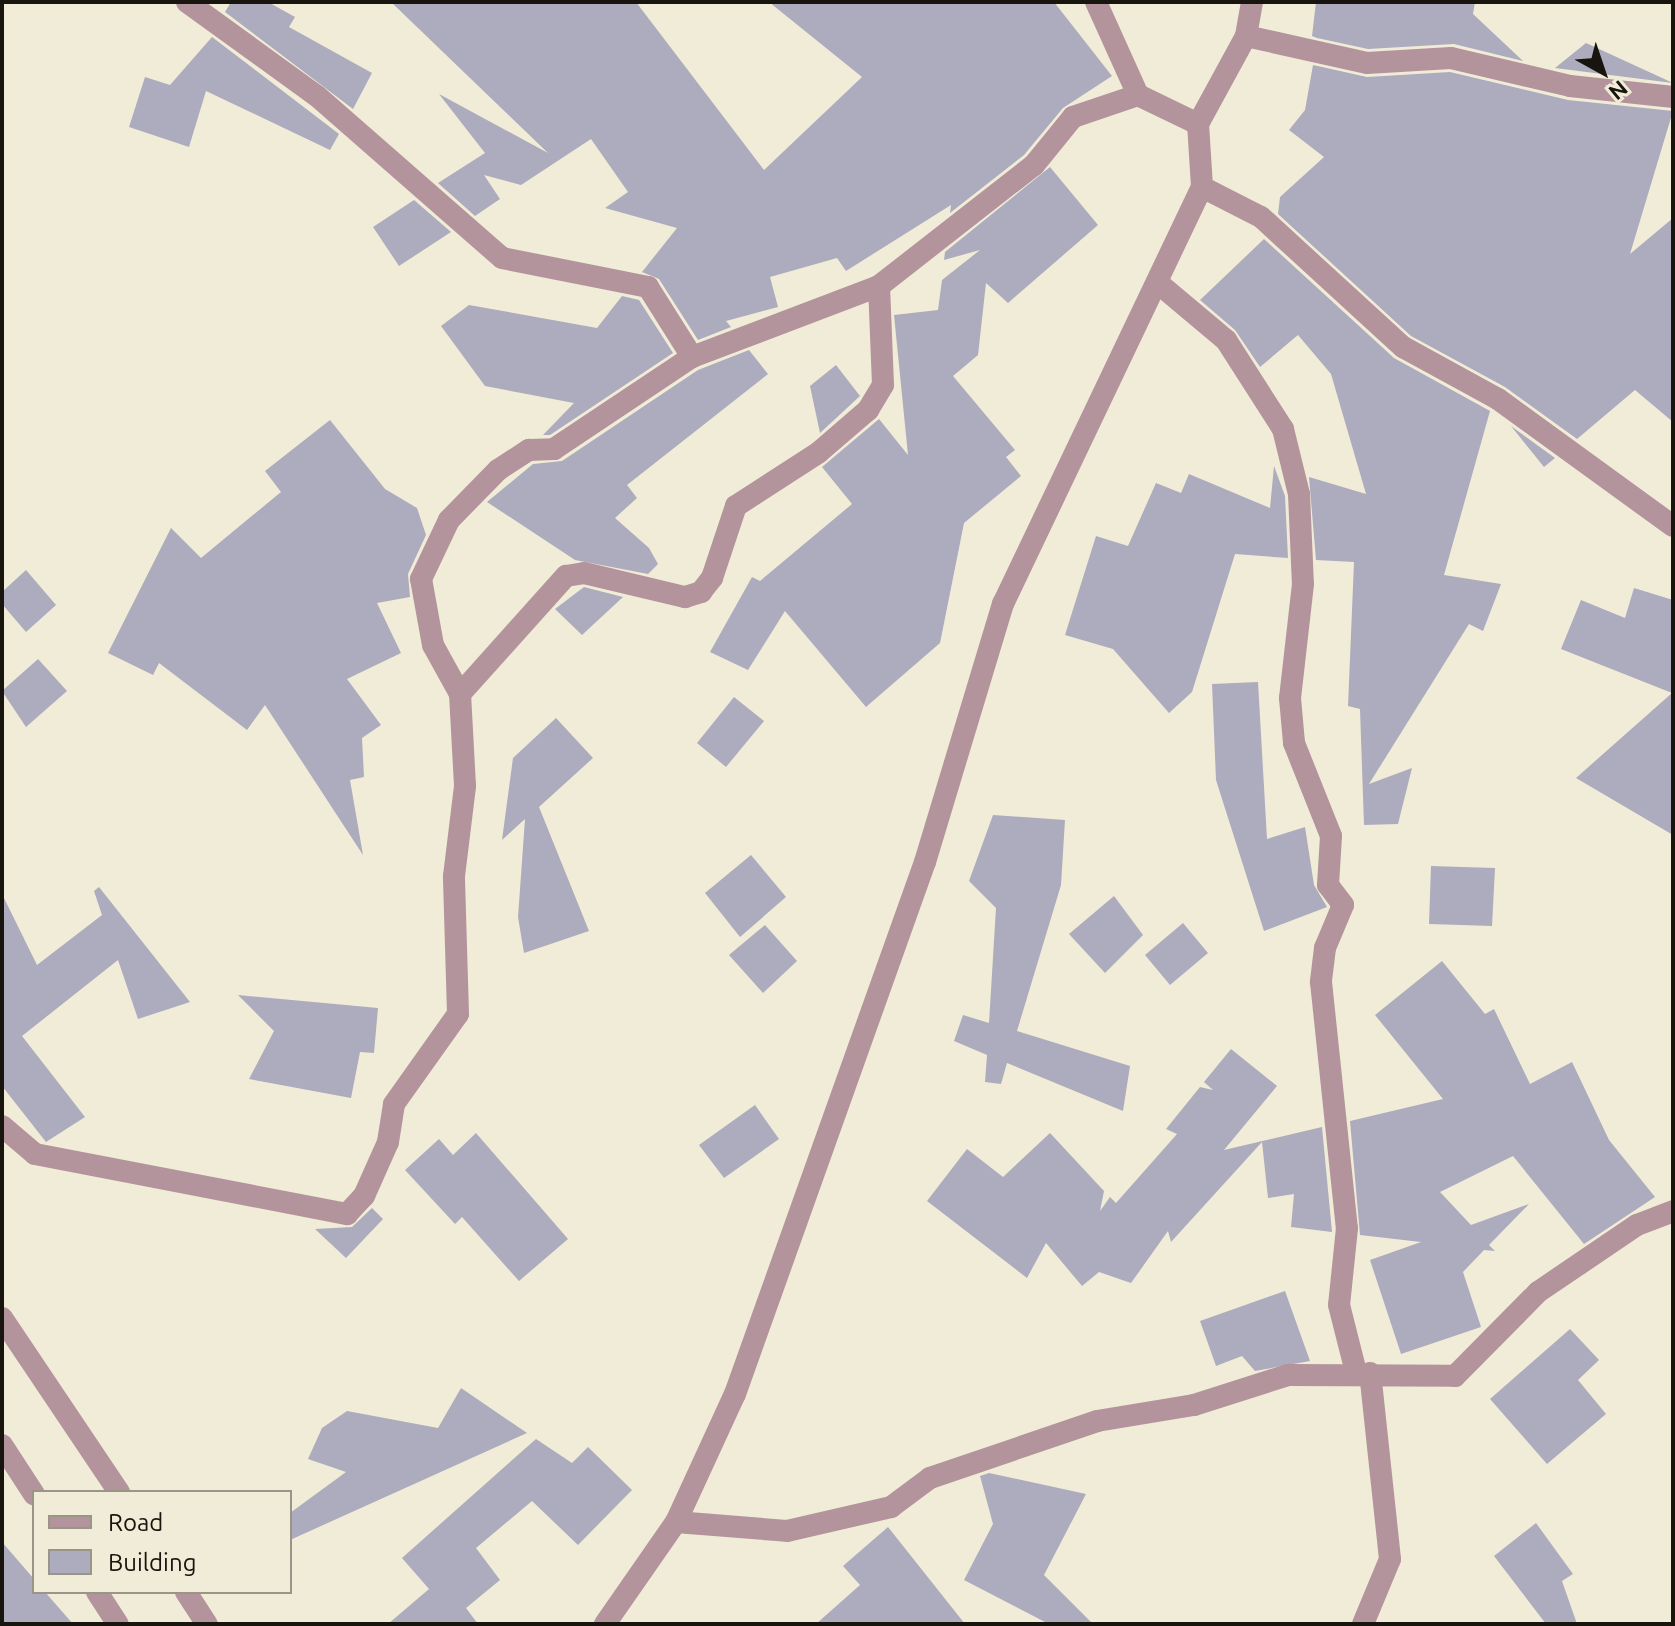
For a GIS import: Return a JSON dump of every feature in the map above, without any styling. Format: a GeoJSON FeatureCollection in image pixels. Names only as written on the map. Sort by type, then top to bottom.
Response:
{"type":"FeatureCollection","features":[{"type":"Feature","properties":{"kind":"street"},"geometry":{"type":"LineString","coordinates":[[187,2],[317,96],[502,258],[648,287],[692,357]]}},
{"type":"Feature","properties":{"kind":"street"},"geometry":{"type":"LineString","coordinates":[[1096,2],[1138,95],[1198,124]]}},
{"type":"Feature","properties":{"kind":"street"},"geometry":{"type":"LineString","coordinates":[[605,1624],[676,1522],[735,1394],[899,936],[1003,604],[1202,187],[1198,124],[1246,36],[1252,2]]}},
{"type":"Feature","properties":{"kind":"street"},"geometry":{"type":"LineString","coordinates":[[1246,36],[1367,63],[1451,58],[1570,86],[1673,97]]}},
{"type":"Feature","properties":{"kind":"street"},"geometry":{"type":"LineString","coordinates":[[2,1126],[35,1154],[347,1214],[364,1196],[388,1142],[394,1104],[458,1014],[454,876],[465,786],[460,694],[423,614],[421,579],[449,520],[498,470],[529,450],[554,449],[692,357],[879,286],[1034,165],[1073,117],[1138,95]]}},
{"type":"Feature","properties":{"kind":"street"},"geometry":{"type":"LineString","coordinates":[[1202,187],[1261,217],[1403,347],[1498,399],[1673,526]]}},
{"type":"Feature","properties":{"kind":"street"},"geometry":{"type":"LineString","coordinates":[[1158,283],[1226,340],[1283,429],[1299,494],[1303,584],[1290,698],[1294,743],[1331,836],[1328,885],[1343,905],[1325,948],[1321,982],[1347,1228],[1339,1305],[1363,1372],[1390,1559],[1363,1624]]}},
{"type":"Feature","properties":{"kind":"street"},"geometry":{"type":"LineString","coordinates":[[460,694],[566,576],[584,573],[685,597],[701,592],[736,506],[818,453],[868,410],[883,385],[879,286]]}},
{"type":"Feature","properties":{"kind":"street"},"geometry":{"type":"LineString","coordinates":[[676,1522],[802,1527],[891,1507],[930,1478],[1097,1421],[1194,1405],[1288,1375],[1363,1372],[1455,1376],[1538,1292],[1637,1225],[1673,1211]]}},
{"type":"Feature","properties":{"kind":"street"},"geometry":{"type":"LineString","coordinates":[[2,1318],[118,1490]]}},
{"type":"Feature","properties":{"kind":"street"},"geometry":{"type":"LineString","coordinates":[[2,1445],[32,1491]]}},
{"type":"Feature","properties":{"kind":"street"},"geometry":{"type":"LineString","coordinates":[[98,1594],[118,1624]]}},
{"type":"Feature","properties":{"kind":"street"},"geometry":{"type":"LineString","coordinates":[[187,1594],[207,1624]]}},
{"type":"Feature","properties":{"kind":"building"},"geometry":{"type":"Polygon","coordinates":[[[231,2],[268,2],[295,17],[289,27],[372,73],[353,109],[225,12],[231,2]]]}},
{"type":"Feature","properties":{"kind":"building"},"geometry":{"type":"Polygon","coordinates":[[[391,2],[636,2],[764,170],[862,77],[769,2],[1054,2],[1112,76],[1063,108],[1024,155],[950,213],[951,205],[846,271],[837,258],[770,277],[778,307],[726,321],[731,327],[698,340],[659,279],[642,272],[677,228],[605,208],[628,192],[591,139],[521,185],[484,175],[500,199],[475,216],[438,183],[485,153],[439,94],[548,153],[391,2]]]}},
{"type":"Feature","properties":{"kind":"building"},"geometry":{"type":"Polygon","coordinates":[[[1316,2],[1475,2],[1473,14],[1523,61],[1454,44],[1368,49],[1317,38],[1312,36],[1316,2]]]}},
{"type":"Feature","properties":{"kind":"building"},"geometry":{"type":"Polygon","coordinates":[[[212,37],[339,134],[330,150],[206,91],[189,147],[129,127],[145,77],[170,85],[212,37]]]}},
{"type":"Feature","properties":{"kind":"building"},"geometry":{"type":"Polygon","coordinates":[[[1586,43],[1673,83],[1555,68],[1586,43]]]}},
{"type":"Feature","properties":{"kind":"building"},"geometry":{"type":"Polygon","coordinates":[[[1313,65],[1367,77],[1450,72],[1568,100],[1673,111],[1630,254],[1673,218],[1673,422],[1635,390],[1577,439],[1505,387],[1411,336],[1278,214],[1280,197],[1324,157],[1289,130],[1305,110],[1313,65]]]}},
{"type":"Feature","properties":{"kind":"building"},"geometry":{"type":"Polygon","coordinates":[[[1050,167],[1098,225],[1008,303],[986,283],[978,355],[953,376],[1015,450],[1006,457],[1021,476],[964,523],[940,643],[866,707],[785,611],[748,670],[710,652],[752,577],[760,581],[852,504],[822,467],[879,419],[908,455],[894,315],[938,310],[942,280],[980,250],[944,260],[945,252],[1050,167]]]}},
{"type":"Feature","properties":{"kind":"building"},"geometry":{"type":"Polygon","coordinates":[[[414,200],[451,232],[399,266],[373,227],[414,200]]]}},
{"type":"Feature","properties":{"kind":"building"},"geometry":{"type":"Polygon","coordinates":[[[1264,239],[1394,358],[1490,411],[1444,575],[1501,584],[1483,631],[1469,624],[1369,784],[1412,768],[1398,824],[1364,825],[1360,709],[1348,706],[1354,562],[1316,560],[1309,477],[1366,494],[1331,374],[1298,335],[1260,367],[1235,330],[1200,300],[1264,239]]]}},
{"type":"Feature","properties":{"kind":"building"},"geometry":{"type":"Polygon","coordinates":[[[622,296],[639,300],[673,353],[550,435],[543,435],[574,403],[485,386],[441,326],[469,305],[597,328],[622,296]]]}},
{"type":"Feature","properties":{"kind":"building"},"geometry":{"type":"Polygon","coordinates":[[[749,350],[768,374],[627,485],[637,498],[615,518],[649,548],[658,564],[648,574],[575,560],[487,502],[533,464],[562,461],[698,370],[749,350]]]}},
{"type":"Feature","properties":{"kind":"building"},"geometry":{"type":"Polygon","coordinates":[[[836,365],[860,396],[820,433],[810,386],[836,365]]]}},
{"type":"Feature","properties":{"kind":"building"},"geometry":{"type":"Polygon","coordinates":[[[330,420],[385,489],[417,508],[426,535],[408,574],[410,597],[377,603],[401,653],[347,679],[381,725],[362,738],[364,777],[350,780],[363,855],[265,705],[247,730],[159,663],[153,675],[108,653],[171,528],[201,558],[281,492],[265,471],[330,420]]]}},
{"type":"Feature","properties":{"kind":"building"},"geometry":{"type":"Polygon","coordinates":[[[1511,426],[1555,458],[1544,467],[1511,426]]]}},
{"type":"Feature","properties":{"kind":"building"},"geometry":{"type":"Polygon","coordinates":[[[1274,466],[1285,496],[1288,558],[1235,554],[1192,692],[1169,713],[1113,649],[1065,635],[1096,536],[1128,546],[1156,483],[1181,493],[1189,474],[1270,508],[1274,466]]]}},
{"type":"Feature","properties":{"kind":"building"},"geometry":{"type":"Polygon","coordinates":[[[26,570],[56,605],[26,632],[2,604],[2,592],[26,570]]]}},
{"type":"Feature","properties":{"kind":"building"},"geometry":{"type":"Polygon","coordinates":[[[584,587],[623,597],[582,635],[555,609],[584,587]]]}},
{"type":"Feature","properties":{"kind":"building"},"geometry":{"type":"Polygon","coordinates":[[[1634,588],[1673,600],[1673,835],[1576,778],[1672,693],[1561,649],[1581,600],[1625,618],[1634,588]]]}},
{"type":"Feature","properties":{"kind":"building"},"geometry":{"type":"Polygon","coordinates":[[[38,659],[67,691],[26,727],[2,691],[38,659]]]}},
{"type":"Feature","properties":{"kind":"building"},"geometry":{"type":"Polygon","coordinates":[[[1258,682],[1267,839],[1305,827],[1314,885],[1327,907],[1264,931],[1216,780],[1212,684],[1258,682]]]}},
{"type":"Feature","properties":{"kind":"building"},"geometry":{"type":"Polygon","coordinates":[[[734,697],[764,721],[726,767],[697,743],[734,697]]]}},
{"type":"Feature","properties":{"kind":"building"},"geometry":{"type":"Polygon","coordinates":[[[556,718],[593,758],[539,807],[589,931],[524,953],[518,917],[525,819],[502,840],[513,758],[556,718]]]}},
{"type":"Feature","properties":{"kind":"building"},"geometry":{"type":"Polygon","coordinates":[[[993,815],[1065,820],[1061,885],[1017,1031],[1130,1066],[1123,1111],[1007,1063],[1001,1084],[985,1082],[987,1055],[954,1041],[963,1015],[989,1023],[996,908],[969,881],[993,815]]]}},
{"type":"Feature","properties":{"kind":"building"},"geometry":{"type":"Polygon","coordinates":[[[751,855],[786,897],[740,937],[705,893],[751,855]]]}},
{"type":"Feature","properties":{"kind":"building"},"geometry":{"type":"Polygon","coordinates":[[[1431,866],[1495,868],[1492,926],[1429,924],[1431,866]]]}},
{"type":"Feature","properties":{"kind":"building"},"geometry":{"type":"Polygon","coordinates":[[[99,887],[190,1002],[138,1019],[118,960],[22,1036],[85,1117],[46,1142],[2,1086],[2,894],[37,965],[102,915],[94,891],[99,887]]]}},
{"type":"Feature","properties":{"kind":"building"},"geometry":{"type":"Polygon","coordinates":[[[1114,896],[1143,935],[1105,973],[1069,934],[1114,896]]]}},
{"type":"Feature","properties":{"kind":"building"},"geometry":{"type":"Polygon","coordinates":[[[1183,923],[1208,953],[1170,985],[1145,955],[1183,923]]]}},
{"type":"Feature","properties":{"kind":"building"},"geometry":{"type":"Polygon","coordinates":[[[765,925],[797,961],[763,993],[729,955],[765,925]]]}},
{"type":"Feature","properties":{"kind":"building"},"geometry":{"type":"Polygon","coordinates":[[[1442,961],[1485,1014],[1494,1009],[1530,1084],[1572,1062],[1609,1140],[1655,1197],[1584,1244],[1513,1156],[1440,1192],[1471,1225],[1529,1204],[1489,1245],[1495,1251],[1484,1250],[1463,1272],[1481,1327],[1401,1354],[1370,1260],[1421,1242],[1360,1235],[1350,1121],[1443,1099],[1375,1015],[1442,961]]]}},
{"type":"Feature","properties":{"kind":"building"},"geometry":{"type":"Polygon","coordinates":[[[238,995],[378,1008],[374,1053],[360,1052],[351,1098],[249,1079],[274,1031],[238,995]]]}},
{"type":"Feature","properties":{"kind":"building"},"geometry":{"type":"Polygon","coordinates":[[[1231,1049],[1277,1086],[1224,1150],[1322,1127],[1332,1232],[1291,1227],[1294,1194],[1268,1198],[1262,1142],[1171,1242],[1168,1231],[1131,1283],[1099,1272],[1082,1286],[1046,1243],[1027,1278],[927,1201],[967,1149],[1003,1177],[1050,1133],[1104,1191],[1100,1211],[1110,1197],[1116,1203],[1177,1134],[1166,1129],[1200,1087],[1213,1090],[1204,1082],[1231,1049]]]}},
{"type":"Feature","properties":{"kind":"building"},"geometry":{"type":"Polygon","coordinates":[[[755,1105],[779,1139],[724,1178],[699,1145],[755,1105]]]}},
{"type":"Feature","properties":{"kind":"building"},"geometry":{"type":"Polygon","coordinates":[[[476,1133],[568,1239],[519,1281],[462,1217],[455,1224],[405,1170],[439,1139],[453,1155],[476,1133]]]}},
{"type":"Feature","properties":{"kind":"building"},"geometry":{"type":"Polygon","coordinates":[[[372,1208],[383,1219],[346,1258],[315,1229],[352,1227],[372,1208]]]}},
{"type":"Feature","properties":{"kind":"building"},"geometry":{"type":"Polygon","coordinates":[[[1285,1291],[1310,1361],[1255,1371],[1242,1356],[1216,1366],[1200,1321],[1285,1291]]]}},
{"type":"Feature","properties":{"kind":"building"},"geometry":{"type":"Polygon","coordinates":[[[1570,1329],[1599,1360],[1578,1380],[1606,1414],[1547,1464],[1490,1399],[1570,1329]]]}},
{"type":"Feature","properties":{"kind":"building"},"geometry":{"type":"Polygon","coordinates":[[[461,1388],[527,1433],[292,1539],[292,1512],[346,1472],[308,1459],[322,1428],[347,1411],[438,1428],[461,1388]]]}},
{"type":"Feature","properties":{"kind":"building"},"geometry":{"type":"Polygon","coordinates":[[[536,1439],[572,1463],[588,1447],[632,1490],[578,1545],[532,1501],[476,1548],[500,1580],[466,1608],[478,1624],[388,1624],[429,1589],[402,1558],[536,1439]]]}},
{"type":"Feature","properties":{"kind":"building"},"geometry":{"type":"Polygon","coordinates":[[[989,1473],[1086,1494],[1044,1575],[1093,1624],[1049,1624],[964,1580],[993,1524],[980,1476],[989,1473]]]}},
{"type":"Feature","properties":{"kind":"building"},"geometry":{"type":"Polygon","coordinates":[[[1536,1523],[1573,1574],[1562,1581],[1577,1624],[1546,1624],[1494,1556],[1536,1523]]]}},
{"type":"Feature","properties":{"kind":"building"},"geometry":{"type":"Polygon","coordinates":[[[888,1527],[965,1624],[816,1624],[860,1585],[843,1566],[888,1527]]]}},
{"type":"Feature","properties":{"kind":"building"},"geometry":{"type":"Polygon","coordinates":[[[2,1542],[32,1577],[32,1594],[47,1594],[73,1624],[2,1624],[2,1542]]]}}]}
